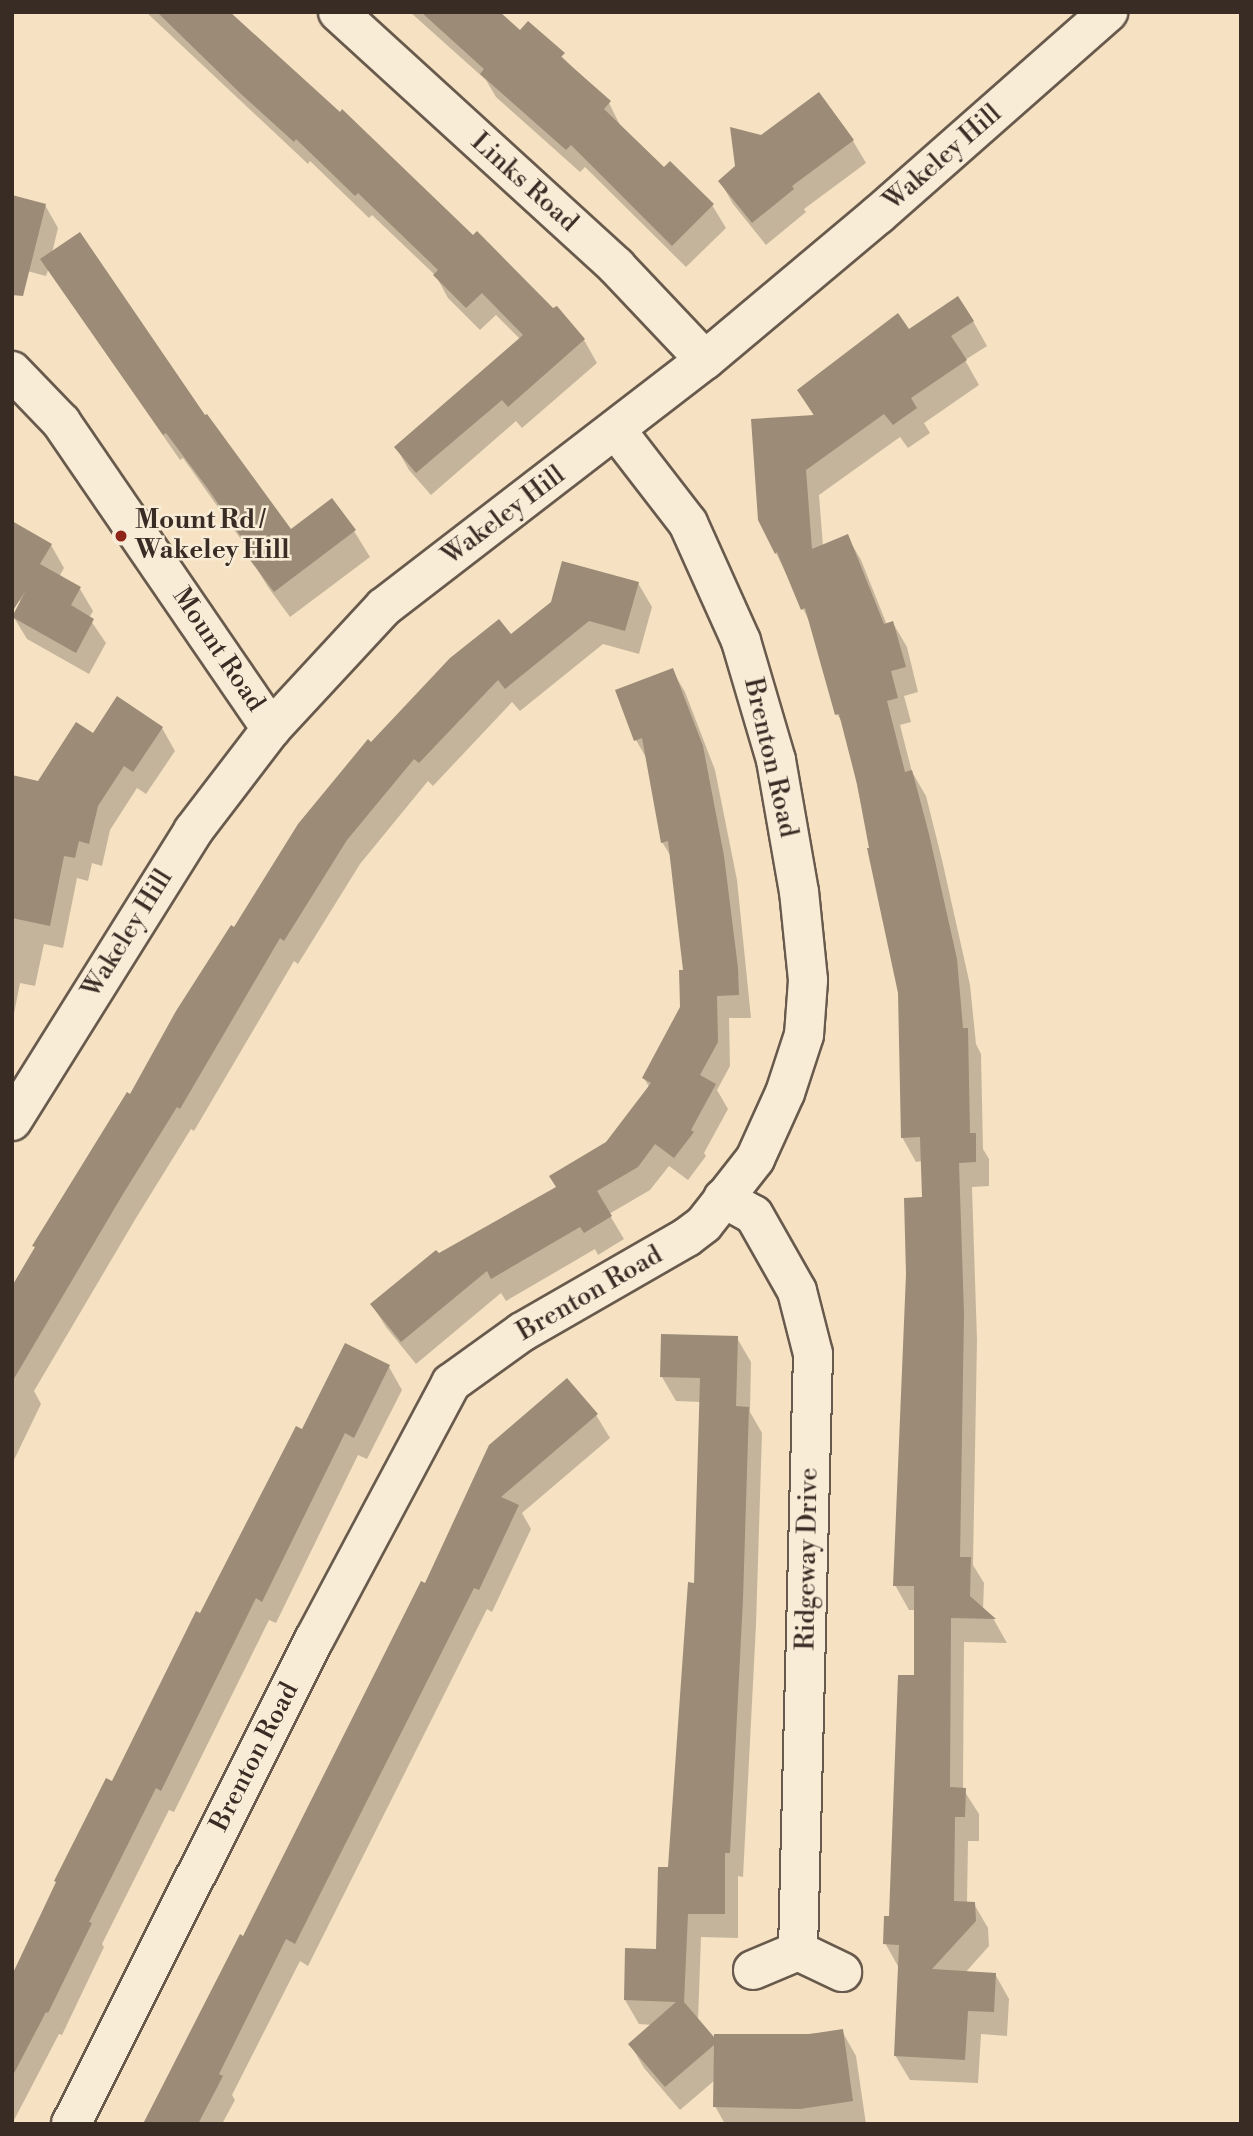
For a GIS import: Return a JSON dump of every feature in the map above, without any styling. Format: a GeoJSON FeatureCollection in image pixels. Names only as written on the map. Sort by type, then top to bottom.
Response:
{"type":"FeatureCollection","features":[{"type":"Feature","properties":{"kind":"street","name":"Links Road"},"geometry":{"type":"LineString","coordinates":[[338,12],[615,266],[705,360]]}},
{"type":"Feature","properties":{"kind":"street","name":"Wakeley Hill"},"geometry":{"type":"LineString","coordinates":[[12,1121],[193,831],[271,729],[384,607],[705,360],[878,215],[1108,12]]}},
{"type":"Feature","properties":{"kind":"street","name":"Mount Road"},"geometry":{"type":"LineString","coordinates":[[12,371],[61,422],[271,729]]}},
{"type":"Feature","properties":{"kind":"street","name":"Brenton Road"},"geometry":{"type":"LineString","coordinates":[[71,2124],[315,1637],[451,1384],[523,1332],[687,1237],[704,1224],[755,1159],[785,1093],[804,1035],[808,980],[799,892],[776,760],[741,640],[688,523],[616,430]]}},
{"type":"Feature","properties":{"kind":"street","name":"Ridgeway Drive"},"geometry":{"type":"LineString","coordinates":[[723,1198],[754,1215],[797,1291],[813,1354],[798,1951]]}},
{"type":"Feature","properties":{"kind":"street"},"geometry":{"type":"LineString","coordinates":[[753,1970],[798,1951],[842,1972]]}},
{"type":"Feature","properties":{"kind":"building"},"geometry":{"type":"Polygon","coordinates":[[[157,12],[230,12],[340,112],[342,109],[473,235],[477,231],[553,308],[557,306],[585,339],[508,407],[502,400],[416,473],[394,447],[523,335],[482,293],[466,308],[433,275],[438,270],[358,193],[355,196],[296,139],[294,142],[157,12]]]}},
{"type":"Feature","properties":{"kind":"building"},"geometry":{"type":"Polygon","coordinates":[[[421,12],[500,12],[520,30],[528,21],[565,53],[561,57],[611,101],[604,109],[664,167],[670,161],[714,204],[672,246],[571,145],[566,150],[480,74],[484,69],[421,12]]]}},
{"type":"Feature","properties":{"kind":"building"},"geometry":{"type":"Polygon","coordinates":[[[819,92],[854,140],[792,186],[794,189],[752,223],[718,181],[735,166],[730,127],[761,135],[819,92]]]}},
{"type":"Feature","properties":{"kind":"building"},"geometry":{"type":"Polygon","coordinates":[[[12,195],[46,204],[23,296],[12,295],[12,195]]]}},
{"type":"Feature","properties":{"kind":"building"},"geometry":{"type":"Polygon","coordinates":[[[80,232],[205,415],[207,414],[291,529],[332,498],[356,530],[274,592],[250,560],[255,557],[208,489],[166,433],[163,435],[40,259],[80,232]]]}},
{"type":"Feature","properties":{"kind":"building"},"geometry":{"type":"Polygon","coordinates":[[[958,296],[974,321],[951,336],[967,360],[911,398],[917,408],[893,425],[884,414],[806,470],[812,549],[848,534],[884,624],[893,621],[906,667],[891,671],[898,698],[887,701],[905,772],[912,770],[929,834],[957,959],[963,1028],[968,1028],[970,1133],[976,1133],[976,1162],[959,1163],[964,1314],[960,1557],[971,1557],[970,1596],[996,1619],[951,1618],[950,1787],[966,1788],[965,1817],[955,1817],[954,1901],[975,1902],[976,1921],[932,1969],[996,1973],[994,2012],[968,2011],[965,2060],[894,2056],[899,1945],[883,1944],[884,1916],[889,1916],[898,1675],[914,1675],[914,1586],[893,1586],[906,1274],[904,1198],[922,1197],[920,1137],[901,1138],[898,993],[867,848],[857,784],[839,714],[835,715],[805,608],[801,610],[777,552],[775,554],[758,520],[751,419],[814,415],[797,390],[898,313],[909,329],[958,296]]]}},
{"type":"Feature","properties":{"kind":"building"},"geometry":{"type":"Polygon","coordinates":[[[12,521],[52,544],[40,564],[81,587],[71,605],[94,619],[76,653],[12,617],[26,590],[12,612],[12,521]]]}},
{"type":"Feature","properties":{"kind":"building"},"geometry":{"type":"Polygon","coordinates":[[[562,561],[639,582],[625,631],[589,621],[505,689],[498,680],[419,763],[414,759],[347,840],[284,941],[280,938],[180,1109],[177,1107],[123,1194],[12,1382],[12,1286],[35,1247],[32,1246],[127,1092],[130,1094],[176,1011],[231,925],[234,927],[298,824],[368,739],[371,742],[450,658],[499,619],[511,634],[551,602],[562,561]]]}},
{"type":"Feature","properties":{"kind":"building"},"geometry":{"type":"Polygon","coordinates":[[[673,668],[703,746],[724,856],[738,968],[739,995],[717,996],[718,1042],[700,1075],[716,1084],[691,1130],[694,1132],[674,1158],[655,1144],[638,1167],[597,1191],[612,1216],[584,1233],[580,1227],[491,1279],[487,1271],[401,1342],[370,1304],[436,1250],[439,1253],[556,1187],[549,1176],[606,1142],[651,1083],[642,1078],[680,1007],[679,970],[683,970],[668,841],[661,843],[642,738],[634,741],[615,690],[673,668]]]}},
{"type":"Feature","properties":{"kind":"building"},"geometry":{"type":"Polygon","coordinates":[[[117,696],[163,727],[133,772],[124,766],[98,806],[89,844],[79,841],[75,858],[64,856],[50,926],[12,918],[12,775],[38,781],[76,722],[93,733],[117,696]]]}},
{"type":"Feature","properties":{"kind":"building"},"geometry":{"type":"Polygon","coordinates":[[[661,1334],[738,1336],[736,1406],[749,1407],[743,1599],[730,1853],[725,1853],[725,1914],[688,1914],[684,2002],[714,2037],[714,2034],[810,2034],[843,2029],[853,2101],[800,2109],[713,2107],[714,2045],[665,2087],[628,2044],[676,2002],[624,2000],[625,1948],[656,1949],[658,1867],[668,1867],[688,1582],[694,1583],[700,1378],[660,1377],[661,1334]]]}},
{"type":"Feature","properties":{"kind":"building"},"geometry":{"type":"Polygon","coordinates":[[[345,1343],[390,1365],[354,1438],[345,1433],[262,1602],[256,1598],[161,1791],[156,1788],[89,1922],[92,1923],[48,2013],[46,2012],[12,2077],[12,1975],[56,1882],[54,1881],[106,1778],[112,1781],[196,1611],[200,1613],[296,1426],[302,1429],[345,1343]]]}},
{"type":"Feature","properties":{"kind":"building"},"geometry":{"type":"Polygon","coordinates":[[[567,1378],[598,1414],[501,1497],[519,1505],[479,1590],[474,1588],[295,1944],[286,1939],[219,2074],[223,2076],[198,2124],[143,2124],[240,1934],[243,1936],[421,1581],[425,1583],[489,1445],[567,1378]]]}},
{"type":"Feature","properties":{"kind":"place","name":"Mount Rd / Wakeley Hill"},"geometry":{"type":"Point","coordinates":[121,536]}}]}
